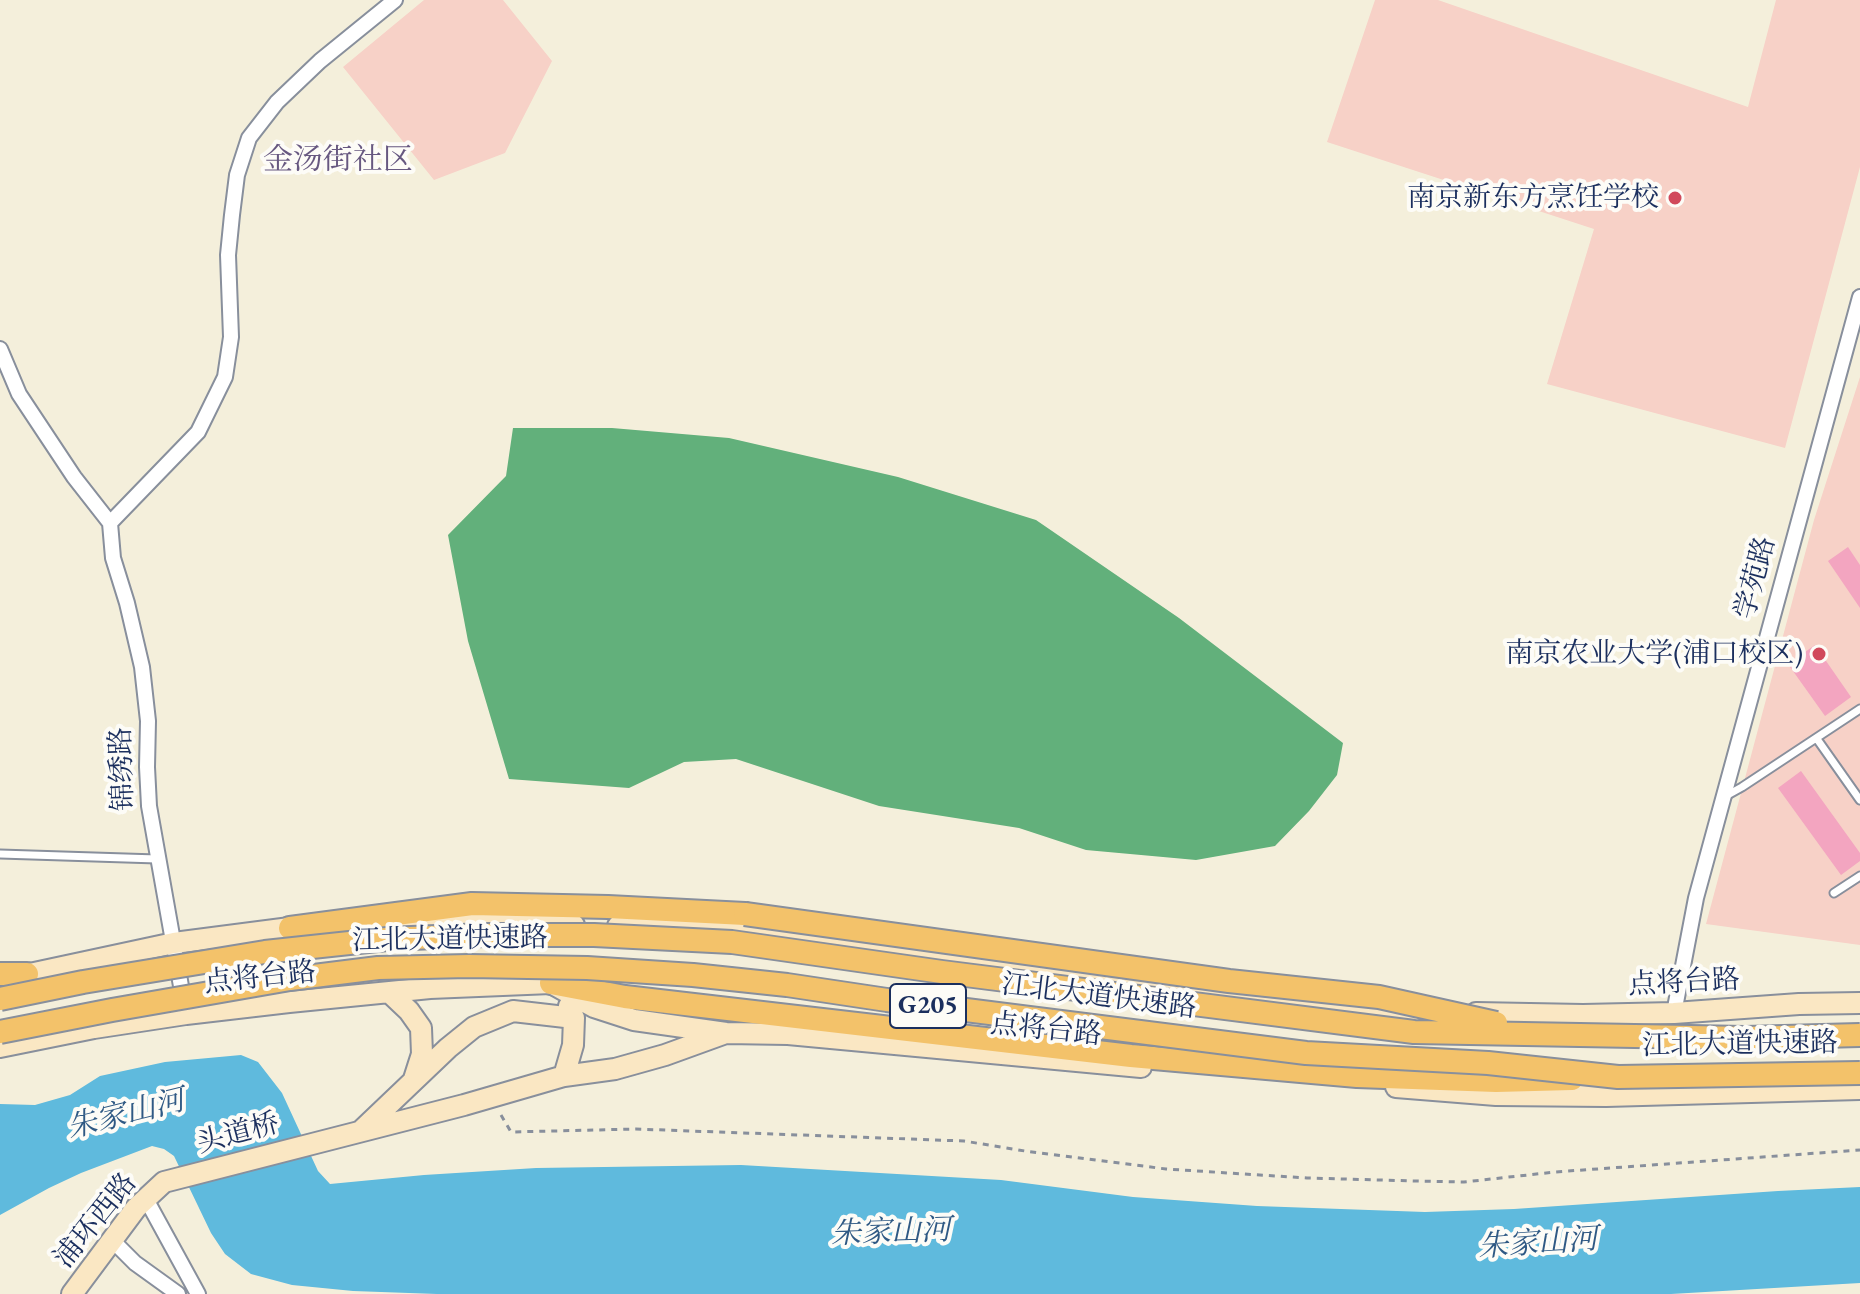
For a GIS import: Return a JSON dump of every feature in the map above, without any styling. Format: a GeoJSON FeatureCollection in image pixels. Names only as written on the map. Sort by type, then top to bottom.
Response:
{"type":"FeatureCollection","features":[{"type":"Feature","properties":{"kind":"highway"},"geometry":{"type":"LineString","coordinates":[[290,928],[472,904],[745,914],[1229,981],[1379,997],[1540,1033]]}},
{"type":"Feature","properties":{"kind":"highway","name":"江北大道快速路"},"geometry":{"type":"LineString","coordinates":[[0,999],[265,952],[387,939],[594,935],[732,942],[1414,1032],[1745,1038],[1860,1035]]}},
{"type":"Feature","properties":{"kind":"highway","name":"江北大道快速路"},"geometry":{"type":"LineString","coordinates":[[0,1032],[290,979],[378,968],[587,968],[787,985],[1306,1053],[1488,1063],[1618,1077],[1860,1073]]}},
{"type":"Feature","properties":{"kind":"highway"},"geometry":{"type":"LineString","coordinates":[[0,974],[27,974]]}},
{"type":"Feature","properties":{"kind":"highway"},"geometry":{"type":"LineString","coordinates":[[551,983],[625,997],[1131,1056],[1344,1075],[1496,1081],[1618,1077]]}},
{"type":"Feature","properties":{"kind":"main road","name":"点将台路"},"geometry":{"type":"LineString","coordinates":[[27,974],[174,943],[290,928],[483,922],[715,928],[1350,1011],[1583,1015],[1860,1003]]}},
{"type":"Feature","properties":{"kind":"main road"},"geometry":{"type":"LineString","coordinates":[[0,981],[27,974]]}},
{"type":"Feature","properties":{"kind":"main road","name":"点将台路"},"geometry":{"type":"LineString","coordinates":[[0,1047],[186,1014],[389,992],[551,983],[594,1007],[634,1020],[726,1033],[788,1034],[1095,1064],[1496,1095],[1606,1096],[1860,1089]]}},
{"type":"Feature","properties":{"kind":"main road"},"geometry":{"type":"LineString","coordinates":[[551,983],[565,998],[574,1018],[573,1045],[564,1076]]}},
{"type":"Feature","properties":{"kind":"main road"},"geometry":{"type":"LineString","coordinates":[[389,992],[421,1028],[422,1054],[413,1083]]}},
{"type":"Feature","properties":{"kind":"main road"},"geometry":{"type":"LineString","coordinates":[[359,1133],[474,1027],[513,1011],[574,1018]]}},
{"type":"Feature","properties":{"kind":"main road","name":"头道桥"},"geometry":{"type":"LineString","coordinates":[[164,1182],[359,1133],[564,1076],[615,1069],[726,1033]]}},
{"type":"Feature","properties":{"kind":"main road","name":"浦环西路"},"geometry":{"type":"LineString","coordinates":[[72,1294],[136,1208],[164,1182]]}},
{"type":"Feature","properties":{"kind":"street"},"geometry":{"type":"LineString","coordinates":[[0,349],[19,394],[74,477],[110,523],[198,432],[225,377],[231,337],[228,255],[232,215],[237,175],[249,138],[277,102],[320,61],[395,0]]}},
{"type":"Feature","properties":{"kind":"street","name":"学苑路"},"geometry":{"type":"LineString","coordinates":[[1674,1013],[1696,898],[1860,297]]}},
{"type":"Feature","properties":{"kind":"street","name":"锦绣路"},"geometry":{"type":"LineString","coordinates":[[110,523],[113,558],[142,667],[148,721],[149,806],[186,1014]]}},
{"type":"Feature","properties":{"kind":"street"},"geometry":{"type":"LineString","coordinates":[[146,1199],[198,1294]]}},
{"type":"Feature","properties":{"kind":"street"},"geometry":{"type":"LineString","coordinates":[[112,1240],[135,1263],[178,1294]]}},
{"type":"Feature","properties":{"kind":"lane"},"geometry":{"type":"LineString","coordinates":[[1723,798],[1860,709]]}},
{"type":"Feature","properties":{"kind":"lane"},"geometry":{"type":"LineString","coordinates":[[1817,739],[1860,800]]}},
{"type":"Feature","properties":{"kind":"lane"},"geometry":{"type":"LineString","coordinates":[[0,854],[157,859]]}},
{"type":"Feature","properties":{"kind":"lane"},"geometry":{"type":"LineString","coordinates":[[1834,893],[1860,876]]}},
{"type":"Feature","properties":{"kind":"path"},"geometry":{"type":"LineString","coordinates":[[489,1097],[511,1132],[636,1129],[964,1141],[1166,1169],[1307,1178],[1464,1182],[1555,1172],[1860,1150]]}},
{"type":"Feature","properties":{"kind":"shaded area"},"geometry":{"type":"Polygon","coordinates":[[[424,0],[503,0],[552,61],[505,153],[434,180],[343,67],[424,0]]]}},
{"type":"Feature","properties":{"kind":"shaded area","name":"南京新东方烹饪学校"},"geometry":{"type":"Polygon","coordinates":[[[1375,0],[1438,0],[1748,107],[1776,0],[1860,0],[1860,167],[1785,448],[1547,384],[1594,229],[1327,142],[1375,0]]]}},
{"type":"Feature","properties":{"kind":"shaded area","name":"南京农业大学(浦口校区)"},"geometry":{"type":"Polygon","coordinates":[[[1860,377],[1860,945],[1706,924],[1814,520],[1860,377]]]}},
{"type":"Feature","properties":{"kind":"green space"},"geometry":{"type":"Polygon","coordinates":[[[513,428],[612,428],[729,438],[898,477],[1036,520],[1179,618],[1343,743],[1337,775],[1309,811],[1275,846],[1196,860],[1086,850],[1019,828],[879,806],[736,759],[684,762],[629,788],[509,779],[468,641],[448,535],[506,476],[513,428]]]}},
{"type":"Feature","properties":{"kind":"water","name":"朱家山河"},"geometry":{"type":"Polygon","coordinates":[[[241,1055],[258,1062],[282,1093],[318,1171],[330,1184],[536,1168],[741,1165],[1001,1180],[1133,1197],[1257,1206],[1425,1212],[1860,1187],[1860,1283],[1671,1294],[437,1294],[353,1291],[292,1285],[251,1274],[225,1254],[211,1233],[174,1156],[152,1146],[81,1173],[0,1215],[0,1104],[35,1105],[70,1095],[100,1076],[165,1062],[241,1055]]]}},
{"type":"Feature","properties":{"kind":"building"},"geometry":{"type":"Polygon","coordinates":[[[1848,547],[1860,565],[1860,608],[1828,561],[1848,547]]]}},
{"type":"Feature","properties":{"kind":"building"},"geometry":{"type":"Polygon","coordinates":[[[1815,645],[1851,697],[1825,716],[1788,664],[1815,645]]]}},
{"type":"Feature","properties":{"kind":"building"},"geometry":{"type":"Polygon","coordinates":[[[1801,771],[1860,853],[1860,861],[1841,875],[1778,788],[1801,771]]]}},
{"type":"Feature","properties":{"kind":"place","name":"南京新东方烹饪学校"},"geometry":{"type":"Point","coordinates":[1675,198]}},
{"type":"Feature","properties":{"kind":"place","name":"南京农业大学(浦口校区)"},"geometry":{"type":"Point","coordinates":[1819,654]}},
{"type":"Feature","properties":{"kind":"district","name":"金汤街社区"},"geometry":{"type":"Point","coordinates":[338,161]}}]}
